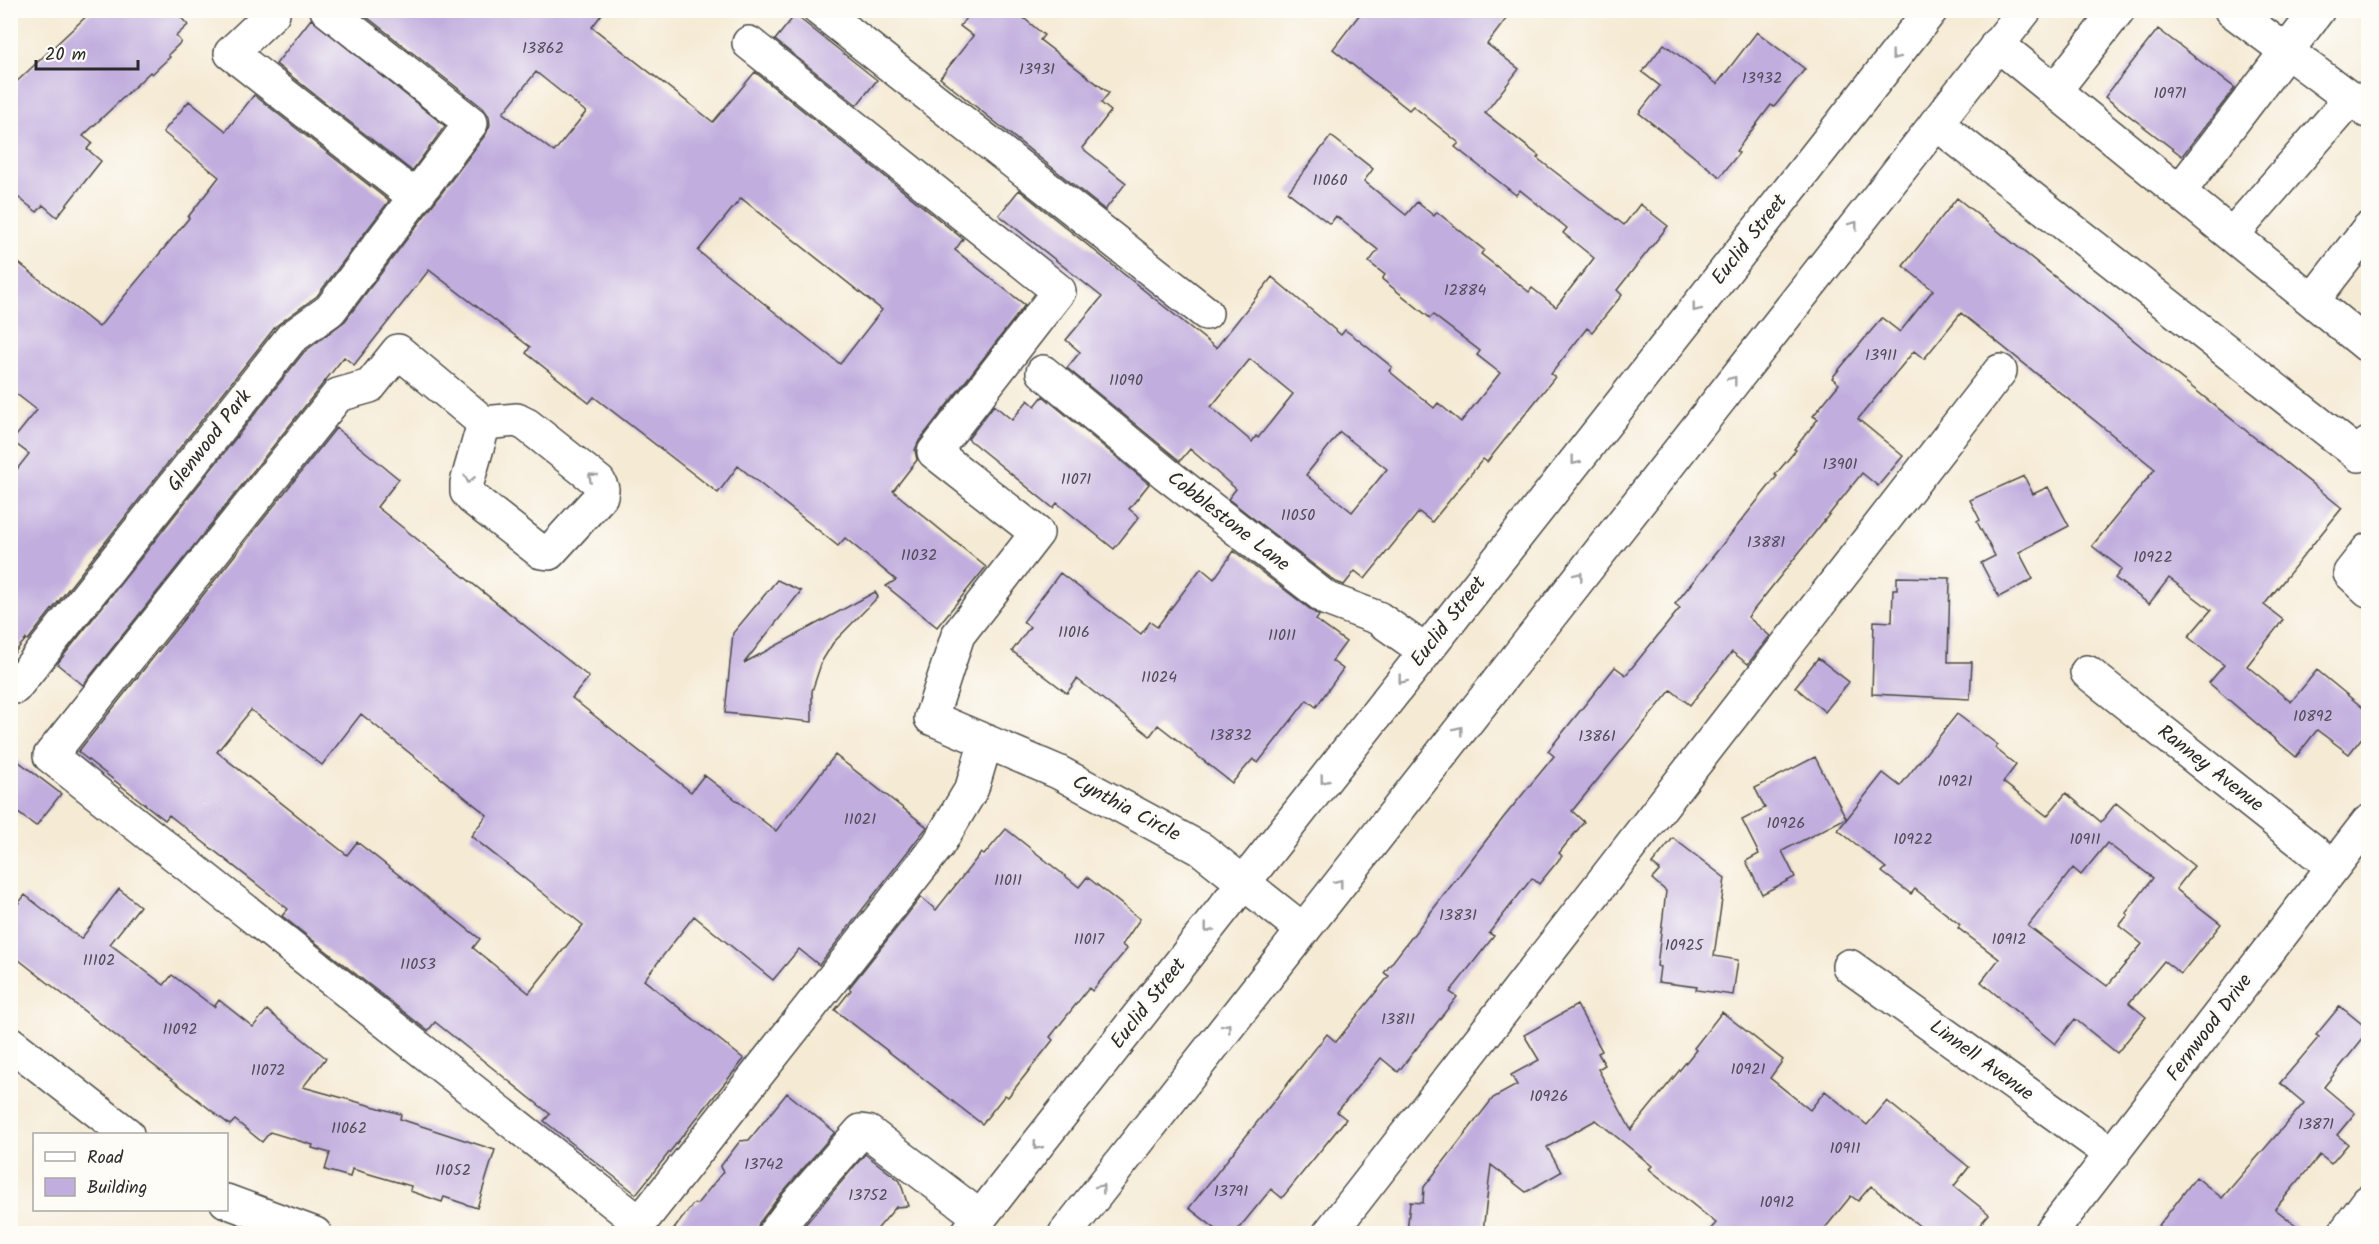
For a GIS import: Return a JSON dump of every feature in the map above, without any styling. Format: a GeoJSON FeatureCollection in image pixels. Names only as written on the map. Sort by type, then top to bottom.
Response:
{"type":"FeatureCollection","features":[{"type":"Feature","properties":{"kind":"main road","name":"Glenwood Park"},"geometry":{"type":"LineString","coordinates":[[10,684],[15,687],[291,338],[330,310],[471,123],[327,10]]}},
{"type":"Feature","properties":{"kind":"main road"},"geometry":{"type":"LineString","coordinates":[[820,10],[1206,313]]}},
{"type":"Feature","properties":{"kind":"main road","name":"Euclid Street"},"geometry":{"type":"LineString","coordinates":[[974,1225],[1931,10]]}},
{"type":"Feature","properties":{"kind":"main road"},"geometry":{"type":"LineString","coordinates":[[1065,1233],[2025,10]]}},
{"type":"Feature","properties":{"kind":"main road"},"geometry":{"type":"LineString","coordinates":[[2055,90],[2118,10]]}},
{"type":"Feature","properties":{"kind":"main road"},"geometry":{"type":"LineString","coordinates":[[2231,10],[2360,105],[2232,235]]}},
{"type":"Feature","properties":{"kind":"main road"},"geometry":{"type":"LineString","coordinates":[[2179,192],[2318,10]]}},
{"type":"Feature","properties":{"kind":"main road"},"geometry":{"type":"LineString","coordinates":[[273,11],[231,53],[415,197]]}},
{"type":"Feature","properties":{"kind":"main road","name":"Cynthia Circle"},"geometry":{"type":"LineString","coordinates":[[749,42],[1059,291],[934,452],[1037,533],[957,635],[931,718],[1058,772],[1201,849],[1303,930]]}},
{"type":"Feature","properties":{"kind":"main road"},"geometry":{"type":"LineString","coordinates":[[1997,44],[2368,346]]}},
{"type":"Feature","properties":{"kind":"main road"},"geometry":{"type":"LineString","coordinates":[[1936,123],[2359,455],[2368,444]]}},
{"type":"Feature","properties":{"kind":"main road"},"geometry":{"type":"LineString","coordinates":[[2313,300],[2368,229]]}},
{"type":"Feature","properties":{"kind":"main road"},"geometry":{"type":"LineString","coordinates":[[484,423],[398,351],[370,386],[338,395],[50,756],[640,1223],[938,845],[972,788],[986,741]]}},
{"type":"Feature","properties":{"kind":"main road"},"geometry":{"type":"LineString","coordinates":[[1329,1233],[2000,371]]}},
{"type":"Feature","properties":{"kind":"main road","name":"Cobblestone Lane"},"geometry":{"type":"LineString","coordinates":[[1043,372],[1165,473],[1327,599],[1378,618],[1425,651]]}},
{"type":"Feature","properties":{"kind":"main road"},"geometry":{"type":"LineString","coordinates":[[2368,550],[2350,573],[2368,590]]}},
{"type":"Feature","properties":{"kind":"main road","name":"Ranney Avenue"},"geometry":{"type":"LineString","coordinates":[[2087,672],[2332,867]]}},
{"type":"Feature","properties":{"kind":"main road","name":"Fernwood Drive"},"geometry":{"type":"LineString","coordinates":[[2050,1233],[2113,1155],[2368,822]]}},
{"type":"Feature","properties":{"kind":"main road","name":"Linnell Avenue"},"geometry":{"type":"LineString","coordinates":[[1849,966],[2113,1155]]}},
{"type":"Feature","properties":{"kind":"main road"},"geometry":{"type":"LineString","coordinates":[[10,1043],[126,1133]]}},
{"type":"Feature","properties":{"kind":"main road"},"geometry":{"type":"LineString","coordinates":[[774,1233],[861,1131],[868,1132],[974,1225]]}},
{"type":"Feature","properties":{"kind":"main road"},"geometry":{"type":"LineString","coordinates":[[228,1202],[309,1232]]}},
{"type":"Feature","properties":{"kind":"main road"},"geometry":{"type":"LineString","coordinates":[[2344,1233],[2368,1202]]}},
{"type":"Feature","properties":{"kind":"building"},"geometry":{"type":"Polygon","coordinates":[[[93,10],[174,10],[188,25],[176,36],[181,42],[168,55],[170,57],[152,74],[150,72],[83,136],[92,143],[87,149],[101,161],[57,217],[43,205],[37,212],[10,191],[10,88],[93,10]]]}},
{"type":"Feature","properties":{"kind":"building"},"geometry":{"type":"Polygon","coordinates":[[[358,10],[605,10],[592,27],[713,122],[755,72],[963,239],[955,250],[1025,305],[919,441],[915,450],[917,460],[893,491],[986,567],[937,627],[886,586],[896,580],[845,538],[838,546],[738,466],[718,493],[594,397],[589,403],[526,353],[530,347],[429,270],[354,365],[344,357],[83,685],[57,664],[304,352],[345,321],[486,134],[490,125],[489,116],[483,108],[358,10]],[[536,72],[503,113],[554,152],[586,112],[536,72]],[[741,198],[698,251],[840,364],[882,310],[741,198]]]}},
{"type":"Feature","properties":{"kind":"building"},"geometry":{"type":"Polygon","coordinates":[[[972,10],[1014,10],[1044,35],[1040,40],[1109,93],[1101,103],[1111,111],[1082,148],[1126,183],[1105,210],[940,78],[973,36],[960,26],[972,10]]]}},
{"type":"Feature","properties":{"kind":"building"},"geometry":{"type":"Polygon","coordinates":[[[1363,10],[1513,10],[1487,44],[1519,69],[1485,113],[1539,156],[1537,158],[1624,225],[1640,204],[1668,226],[1617,290],[1622,295],[1592,332],[1587,328],[1551,374],[1555,377],[1487,462],[1483,459],[1432,522],[1419,512],[1365,579],[1355,571],[1344,585],[1336,582],[1228,499],[1236,489],[1190,449],[1180,461],[1067,368],[1080,352],[1066,340],[1102,297],[999,215],[1019,190],[1216,348],[1272,277],[1341,335],[1345,330],[1392,367],[1389,371],[1434,408],[1438,403],[1461,422],[1500,373],[1477,355],[1480,351],[1433,315],[1430,318],[1382,279],[1385,275],[1369,262],[1378,250],[1336,216],[1330,224],[1288,192],[1331,136],[1373,169],[1364,181],[1406,215],[1417,202],[1434,216],[1437,212],[1484,250],[1481,254],[1529,292],[1532,288],[1556,307],[1594,258],[1563,233],[1567,228],[1520,190],[1516,195],[1455,147],[1459,143],[1413,106],[1409,110],[1333,49],[1363,10]],[[1250,359],[1211,407],[1252,442],[1256,436],[1258,438],[1293,394],[1250,359]],[[1340,432],[1306,475],[1352,512],[1387,469],[1340,432]]]}},
{"type":"Feature","properties":{"kind":"building"},"geometry":{"type":"Polygon","coordinates":[[[795,15],[877,80],[857,105],[775,40],[795,15]]]}},
{"type":"Feature","properties":{"kind":"building"},"geometry":{"type":"Polygon","coordinates":[[[311,19],[445,126],[412,171],[276,64],[311,19]]]}},
{"type":"Feature","properties":{"kind":"building"},"geometry":{"type":"Polygon","coordinates":[[[2158,29],[2235,88],[2182,156],[2105,97],[2158,29]]]}},
{"type":"Feature","properties":{"kind":"building"},"geometry":{"type":"Polygon","coordinates":[[[1757,32],[1805,69],[1774,107],[1771,105],[1736,151],[1739,153],[1720,177],[1639,113],[1660,86],[1642,72],[1664,44],[1717,84],[1757,32]]]}},
{"type":"Feature","properties":{"kind":"building"},"geometry":{"type":"Polygon","coordinates":[[[254,95],[389,201],[317,296],[276,326],[28,640],[26,639],[10,658],[10,478],[29,454],[12,441],[37,410],[10,389],[10,256],[99,327],[189,218],[219,177],[163,132],[189,101],[226,131],[254,95]]]}},
{"type":"Feature","properties":{"kind":"building"},"geometry":{"type":"Polygon","coordinates":[[[1957,198],[2342,508],[2264,605],[2283,620],[2247,666],[2291,702],[2317,670],[2368,712],[2368,730],[2349,754],[2317,730],[2296,757],[2209,683],[2224,665],[2188,637],[2211,610],[2169,578],[2149,604],[2115,578],[2122,569],[2092,546],[2155,469],[1961,313],[1924,359],[1914,351],[1858,419],[1903,456],[1878,486],[1862,473],[1748,617],[1770,636],[1748,664],[1732,652],[1690,705],[1671,690],[1572,811],[1584,822],[1559,853],[1562,856],[1539,884],[1532,878],[1489,933],[1494,936],[1450,992],[1457,997],[1398,1072],[1381,1058],[1337,1112],[1346,1119],[1282,1198],[1271,1189],[1235,1233],[1221,1233],[1189,1208],[1327,1034],[1336,1042],[1389,976],[1384,973],[1554,756],[1548,751],[1615,667],[1626,675],[1680,608],[1675,604],[1777,476],[1775,475],[1818,419],[1813,416],[1839,384],[1832,378],[1882,318],[1900,332],[1933,290],[1903,266],[1957,198]]]}},
{"type":"Feature","properties":{"kind":"building"},"geometry":{"type":"Polygon","coordinates":[[[1043,396],[1149,484],[1129,509],[1139,517],[1114,549],[1057,503],[1053,508],[968,439],[994,405],[1012,420],[1028,400],[1035,406],[1043,396]]]}},
{"type":"Feature","properties":{"kind":"building"},"geometry":{"type":"Polygon","coordinates":[[[336,428],[399,479],[377,507],[589,677],[572,698],[691,792],[704,775],[776,831],[835,755],[927,827],[819,965],[799,949],[773,980],[694,916],[644,980],[744,1059],[636,1194],[544,1121],[550,1114],[435,1022],[428,1031],[282,916],[288,909],[169,815],[165,820],[78,752],[336,428]],[[251,710],[217,752],[347,855],[357,842],[480,939],[473,948],[529,993],[583,925],[471,836],[487,815],[361,714],[322,765],[251,710]]]}},
{"type":"Feature","properties":{"kind":"building"},"geometry":{"type":"Polygon","coordinates":[[[2024,476],[2033,494],[2048,487],[2069,526],[2019,552],[2033,579],[1999,597],[1981,563],[1995,556],[1977,522],[1980,520],[1970,500],[2024,476]]]}},
{"type":"Feature","properties":{"kind":"building"},"geometry":{"type":"Polygon","coordinates":[[[1234,551],[1319,616],[1316,620],[1346,642],[1332,661],[1343,669],[1316,707],[1307,700],[1258,763],[1253,759],[1232,783],[1158,725],[1150,736],[1077,679],[1067,693],[1012,651],[1030,627],[1023,622],[1060,573],[1141,634],[1150,622],[1157,627],[1201,568],[1214,579],[1234,551]]]}},
{"type":"Feature","properties":{"kind":"building"},"geometry":{"type":"Polygon","coordinates":[[[1897,577],[1950,578],[1948,662],[1972,662],[1970,699],[1872,694],[1874,621],[1892,622],[1893,589],[1897,589],[1897,577]]]}},
{"type":"Feature","properties":{"kind":"building"},"geometry":{"type":"Polygon","coordinates":[[[777,580],[801,591],[744,663],[875,592],[878,597],[833,643],[822,661],[812,691],[812,722],[725,713],[733,633],[777,580]]]}},
{"type":"Feature","properties":{"kind":"building"},"geometry":{"type":"Polygon","coordinates":[[[1818,658],[1849,682],[1825,712],[1795,687],[1818,658]]]}},
{"type":"Feature","properties":{"kind":"building"},"geometry":{"type":"Polygon","coordinates":[[[1957,714],[1998,745],[1995,748],[2016,765],[2003,782],[2047,816],[2066,793],[2101,822],[2116,803],[2194,866],[2176,889],[2221,924],[2181,974],[2164,961],[2129,1003],[2146,1017],[2117,1053],[2075,1019],[2055,1044],[1981,982],[1999,959],[1958,928],[1960,925],[1915,889],[1911,894],[1882,872],[1886,868],[1838,830],[1883,773],[1900,786],[1957,714]],[[2107,843],[2081,875],[2073,868],[2028,926],[2107,986],[2142,944],[2119,926],[2128,915],[2126,913],[2153,878],[2107,843]]]}},
{"type":"Feature","properties":{"kind":"building"},"geometry":{"type":"Polygon","coordinates":[[[10,755],[61,794],[36,826],[10,807],[10,755]]]}},
{"type":"Feature","properties":{"kind":"building"},"geometry":{"type":"Polygon","coordinates":[[[1815,757],[1846,818],[1782,851],[1795,877],[1762,894],[1746,861],[1759,854],[1742,820],[1765,808],[1755,788],[1815,757]]]}},
{"type":"Feature","properties":{"kind":"building"},"geometry":{"type":"Polygon","coordinates":[[[1006,829],[1079,887],[1087,877],[1140,919],[1122,945],[1127,949],[1092,991],[1089,988],[1050,1037],[1053,1040],[1008,1097],[1005,1095],[982,1124],[835,1010],[851,990],[849,988],[921,897],[936,910],[981,853],[984,855],[1006,829]]]}},
{"type":"Feature","properties":{"kind":"building"},"geometry":{"type":"Polygon","coordinates":[[[1673,838],[1725,878],[1714,956],[1738,960],[1733,995],[1658,982],[1660,967],[1657,966],[1666,891],[1652,879],[1660,870],[1652,864],[1673,838]]]}},
{"type":"Feature","properties":{"kind":"building"},"geometry":{"type":"Polygon","coordinates":[[[119,889],[140,906],[110,944],[164,985],[172,975],[214,1007],[219,1000],[253,1027],[267,1010],[326,1058],[303,1087],[401,1114],[400,1119],[495,1150],[477,1208],[444,1197],[442,1202],[410,1191],[411,1186],[352,1169],[350,1177],[325,1170],[330,1153],[312,1148],[313,1145],[270,1132],[262,1142],[235,1120],[230,1125],[10,953],[10,914],[25,895],[81,939],[119,889]]]}},
{"type":"Feature","properties":{"kind":"building"},"geometry":{"type":"Polygon","coordinates":[[[1577,1005],[1602,1051],[1598,1053],[1605,1065],[1598,1069],[1631,1130],[1696,1050],[1694,1048],[1722,1012],[1783,1060],[1770,1078],[1810,1110],[1825,1091],[1867,1125],[1887,1101],[1969,1167],[1954,1186],[1989,1214],[1973,1233],[1928,1233],[1871,1186],[1858,1201],[1851,1196],[1821,1233],[1707,1233],[1716,1223],[1649,1169],[1652,1166],[1596,1120],[1547,1147],[1561,1172],[1526,1192],[1491,1165],[1483,1231],[1477,1233],[1407,1233],[1410,1202],[1423,1203],[1424,1187],[1493,1098],[1517,1085],[1511,1075],[1539,1060],[1524,1035],[1577,1005]]]}},
{"type":"Feature","properties":{"kind":"building"},"geometry":{"type":"Polygon","coordinates":[[[2340,1006],[2368,1029],[2368,1032],[2324,1087],[2355,1113],[2337,1135],[2348,1144],[2331,1164],[2320,1155],[2275,1209],[2306,1233],[2153,1233],[2196,1177],[2222,1198],[2304,1103],[2280,1083],[2319,1037],[2316,1035],[2340,1006]]]}},
{"type":"Feature","properties":{"kind":"building"},"geometry":{"type":"Polygon","coordinates":[[[787,1093],[835,1132],[781,1194],[759,1223],[756,1233],[671,1233],[693,1204],[697,1204],[723,1172],[720,1167],[740,1141],[749,1140],[787,1093]]]}},
{"type":"Feature","properties":{"kind":"building"},"geometry":{"type":"Polygon","coordinates":[[[865,1154],[900,1181],[908,1206],[896,1207],[874,1233],[798,1233],[865,1154]]]}}]}
